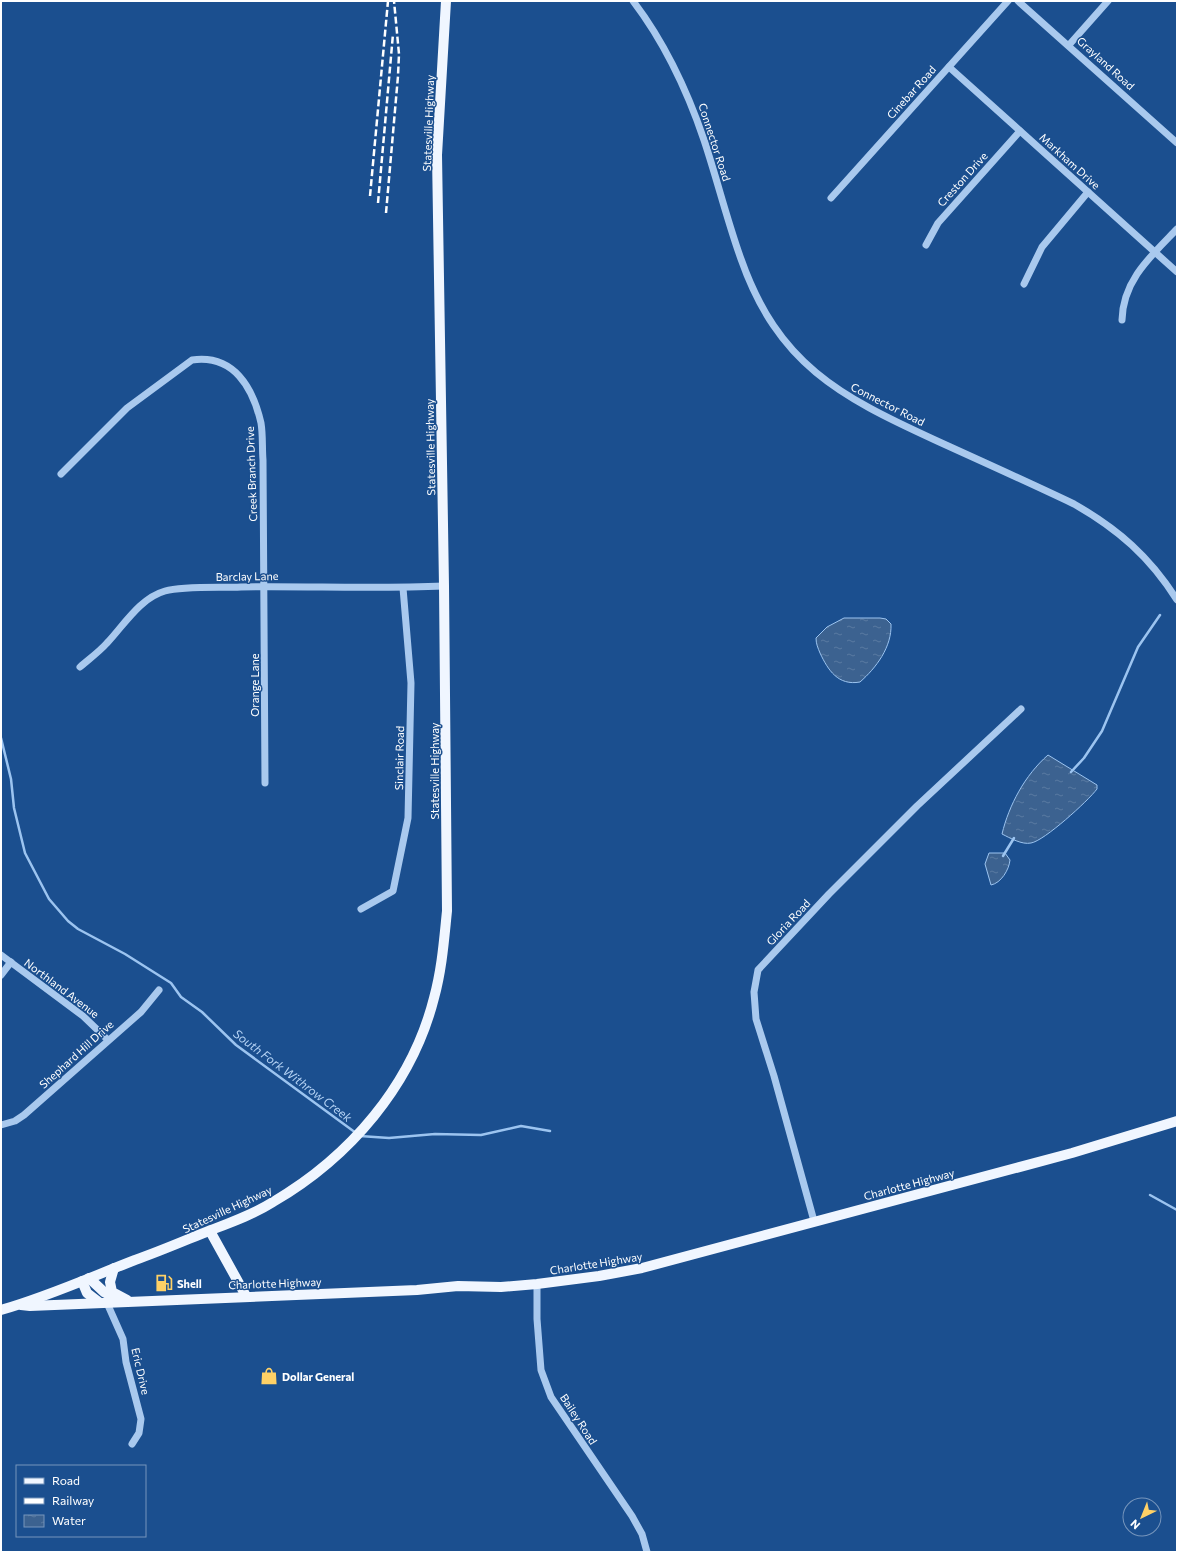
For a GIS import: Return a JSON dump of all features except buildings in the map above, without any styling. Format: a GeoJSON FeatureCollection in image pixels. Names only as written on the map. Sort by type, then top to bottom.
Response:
{"type":"FeatureCollection","features":[{"type":"Feature","properties":{"kind":"main road","name":"Statesville Highway"},"geometry":{"type":"LineString","coordinates":[[17,1305],[210,1231],[272,1203],[310,1179],[344,1150],[374,1117],[399,1080],[419,1041],[436,992],[443,955],[447,911],[444,586],[437,155],[446,1]]}},
{"type":"Feature","properties":{"kind":"main road","name":"Charlotte Highway"},"geometry":{"type":"LineString","coordinates":[[1,1310],[17,1305],[30,1306],[537,1284],[599,1276],[649,1266],[751,1240],[814,1221],[1072,1153],[1177,1121]]}},
{"type":"Feature","properties":{"kind":"main road"},"geometry":{"type":"LineString","coordinates":[[210,1231],[246,1296]]}},
{"type":"Feature","properties":{"kind":"main road"},"geometry":{"type":"LineString","coordinates":[[114,1268],[110,1282],[112,1292],[128,1301]]}},
{"type":"Feature","properties":{"kind":"main road"},"geometry":{"type":"LineString","coordinates":[[85,1280],[109,1296],[128,1301]]}},
{"type":"Feature","properties":{"kind":"main road"},"geometry":{"type":"LineString","coordinates":[[85,1280],[87,1293],[104,1303]]}},
{"type":"Feature","properties":{"kind":"street","name":"Connector Road"},"geometry":{"type":"LineString","coordinates":[[633,1],[670,59],[683,84],[704,141],[747,277],[766,315],[790,348],[816,373],[860,404],[1092,514],[1128,540],[1155,568],[1177,600]]}},
{"type":"Feature","properties":{"kind":"street","name":"Cinebar Road"},"geometry":{"type":"LineString","coordinates":[[831,198],[1008,1]]}},
{"type":"Feature","properties":{"kind":"street","name":"Grayland Road"},"geometry":{"type":"LineString","coordinates":[[1018,1],[1177,143]]}},
{"type":"Feature","properties":{"kind":"street"},"geometry":{"type":"LineString","coordinates":[[1069,45],[1108,1]]}},
{"type":"Feature","properties":{"kind":"street","name":"Markham Drive"},"geometry":{"type":"LineString","coordinates":[[949,67],[1177,272]]}},
{"type":"Feature","properties":{"kind":"street","name":"Creston Drive"},"geometry":{"type":"LineString","coordinates":[[926,245],[938,223],[1020,131]]}},
{"type":"Feature","properties":{"kind":"street"},"geometry":{"type":"LineString","coordinates":[[1024,284],[1042,247],[1088,192]]}},
{"type":"Feature","properties":{"kind":"street"},"geometry":{"type":"LineString","coordinates":[[1122,320],[1123,303],[1132,280],[1155,252],[1177,229]]}},
{"type":"Feature","properties":{"kind":"street","name":"Creek Branch Drive"},"geometry":{"type":"LineString","coordinates":[[61,474],[128,408],[182,366],[192,360],[203,359],[224,363],[234,370],[250,390],[261,424],[263,460],[264,587]]}},
{"type":"Feature","properties":{"kind":"street","name":"Barclay Lane"},"geometry":{"type":"LineString","coordinates":[[80,668],[106,643],[132,613],[147,600],[165,591],[200,588],[403,588],[444,586]]}},
{"type":"Feature","properties":{"kind":"street","name":"Orange Lane"},"geometry":{"type":"LineString","coordinates":[[264,587],[265,783]]}},
{"type":"Feature","properties":{"kind":"street","name":"Sinclair Road"},"geometry":{"type":"LineString","coordinates":[[361,910],[393,892],[398,861],[408,818],[411,683],[403,588]]}},
{"type":"Feature","properties":{"kind":"street","name":"Gloria Road"},"geometry":{"type":"LineString","coordinates":[[814,1221],[774,1076],[756,1019],[754,992],[758,970],[829,894],[912,811],[1021,709]]}},
{"type":"Feature","properties":{"kind":"street","name":"Northland Avenue"},"geometry":{"type":"LineString","coordinates":[[1,955],[83,1016],[108,1040]]}},
{"type":"Feature","properties":{"kind":"street"},"geometry":{"type":"LineString","coordinates":[[1,975],[11,962]]}},
{"type":"Feature","properties":{"kind":"street","name":"Shephard Hill Drive"},"geometry":{"type":"LineString","coordinates":[[1,1125],[15,1121],[24,1115],[140,1012],[159,990]]}},
{"type":"Feature","properties":{"kind":"street","name":"Bailey Road"},"geometry":{"type":"LineString","coordinates":[[537,1284],[537,1319],[541,1370],[551,1397],[632,1516],[642,1534],[647,1552]]}},
{"type":"Feature","properties":{"kind":"street","name":"Eric Drive"},"geometry":{"type":"LineString","coordinates":[[104,1303],[123,1339],[126,1362],[141,1420],[139,1433],[132,1444]]}},
{"type":"Feature","properties":{"kind":"water"},"geometry":{"type":"Polygon","coordinates":[[[844,618],[880,618],[886,619],[891,624],[891,633],[886,649],[877,664],[860,682],[846,682],[830,671],[820,653],[817,644],[816,638],[827,627],[844,618]]]}},
{"type":"Feature","properties":{"kind":"water"},"geometry":{"type":"Polygon","coordinates":[[[1048,755],[1097,785],[1097,789],[1076,811],[1037,841],[1031,843],[1020,842],[1002,834],[1009,812],[1019,791],[1032,772],[1048,755]]]}},
{"type":"Feature","properties":{"kind":"water"},"geometry":{"type":"Polygon","coordinates":[[[989,853],[1005,853],[1010,860],[1004,876],[998,882],[991,885],[985,864],[989,853]]]}},
{"type":"Feature","properties":{"kind":"waterway"},"geometry":{"type":"LineString","coordinates":[[1071,772],[1084,758],[1102,731],[1138,647],[1160,615]]}},
{"type":"Feature","properties":{"kind":"waterway","name":"South Fork Withrow Creek"},"geometry":{"type":"LineString","coordinates":[[1,738],[11,779],[14,808],[25,853],[49,899],[68,921],[78,929],[125,954],[171,983],[181,997],[202,1012],[236,1045],[356,1133]]}},
{"type":"Feature","properties":{"kind":"waterway"},"geometry":{"type":"LineString","coordinates":[[1003,856],[1014,838]]}},
{"type":"Feature","properties":{"kind":"waterway","name":"South Fork Withrow Creek"},"geometry":{"type":"LineString","coordinates":[[360,1136],[389,1138],[435,1134],[481,1135],[521,1126],[550,1131]]}},
{"type":"Feature","properties":{"kind":"waterway"},"geometry":{"type":"LineString","coordinates":[[1150,1195],[1177,1210]]}},
{"type":"Feature","properties":{"kind":"railway"},"geometry":{"type":"LineString","coordinates":[[370,196],[388,1]]}},
{"type":"Feature","properties":{"kind":"railway"},"geometry":{"type":"LineString","coordinates":[[386,213],[399,54],[394,1]]}},
{"type":"Feature","properties":{"kind":"railway"},"geometry":{"type":"LineString","coordinates":[[378,203],[393,34]]}},
{"type":"Feature","properties":{"kind":"place","name":"Shell"},"geometry":{"type":"Point","coordinates":[164,1283]}},
{"type":"Feature","properties":{"kind":"place","name":"Dollar General"},"geometry":{"type":"Point","coordinates":[269,1376]}}]}
